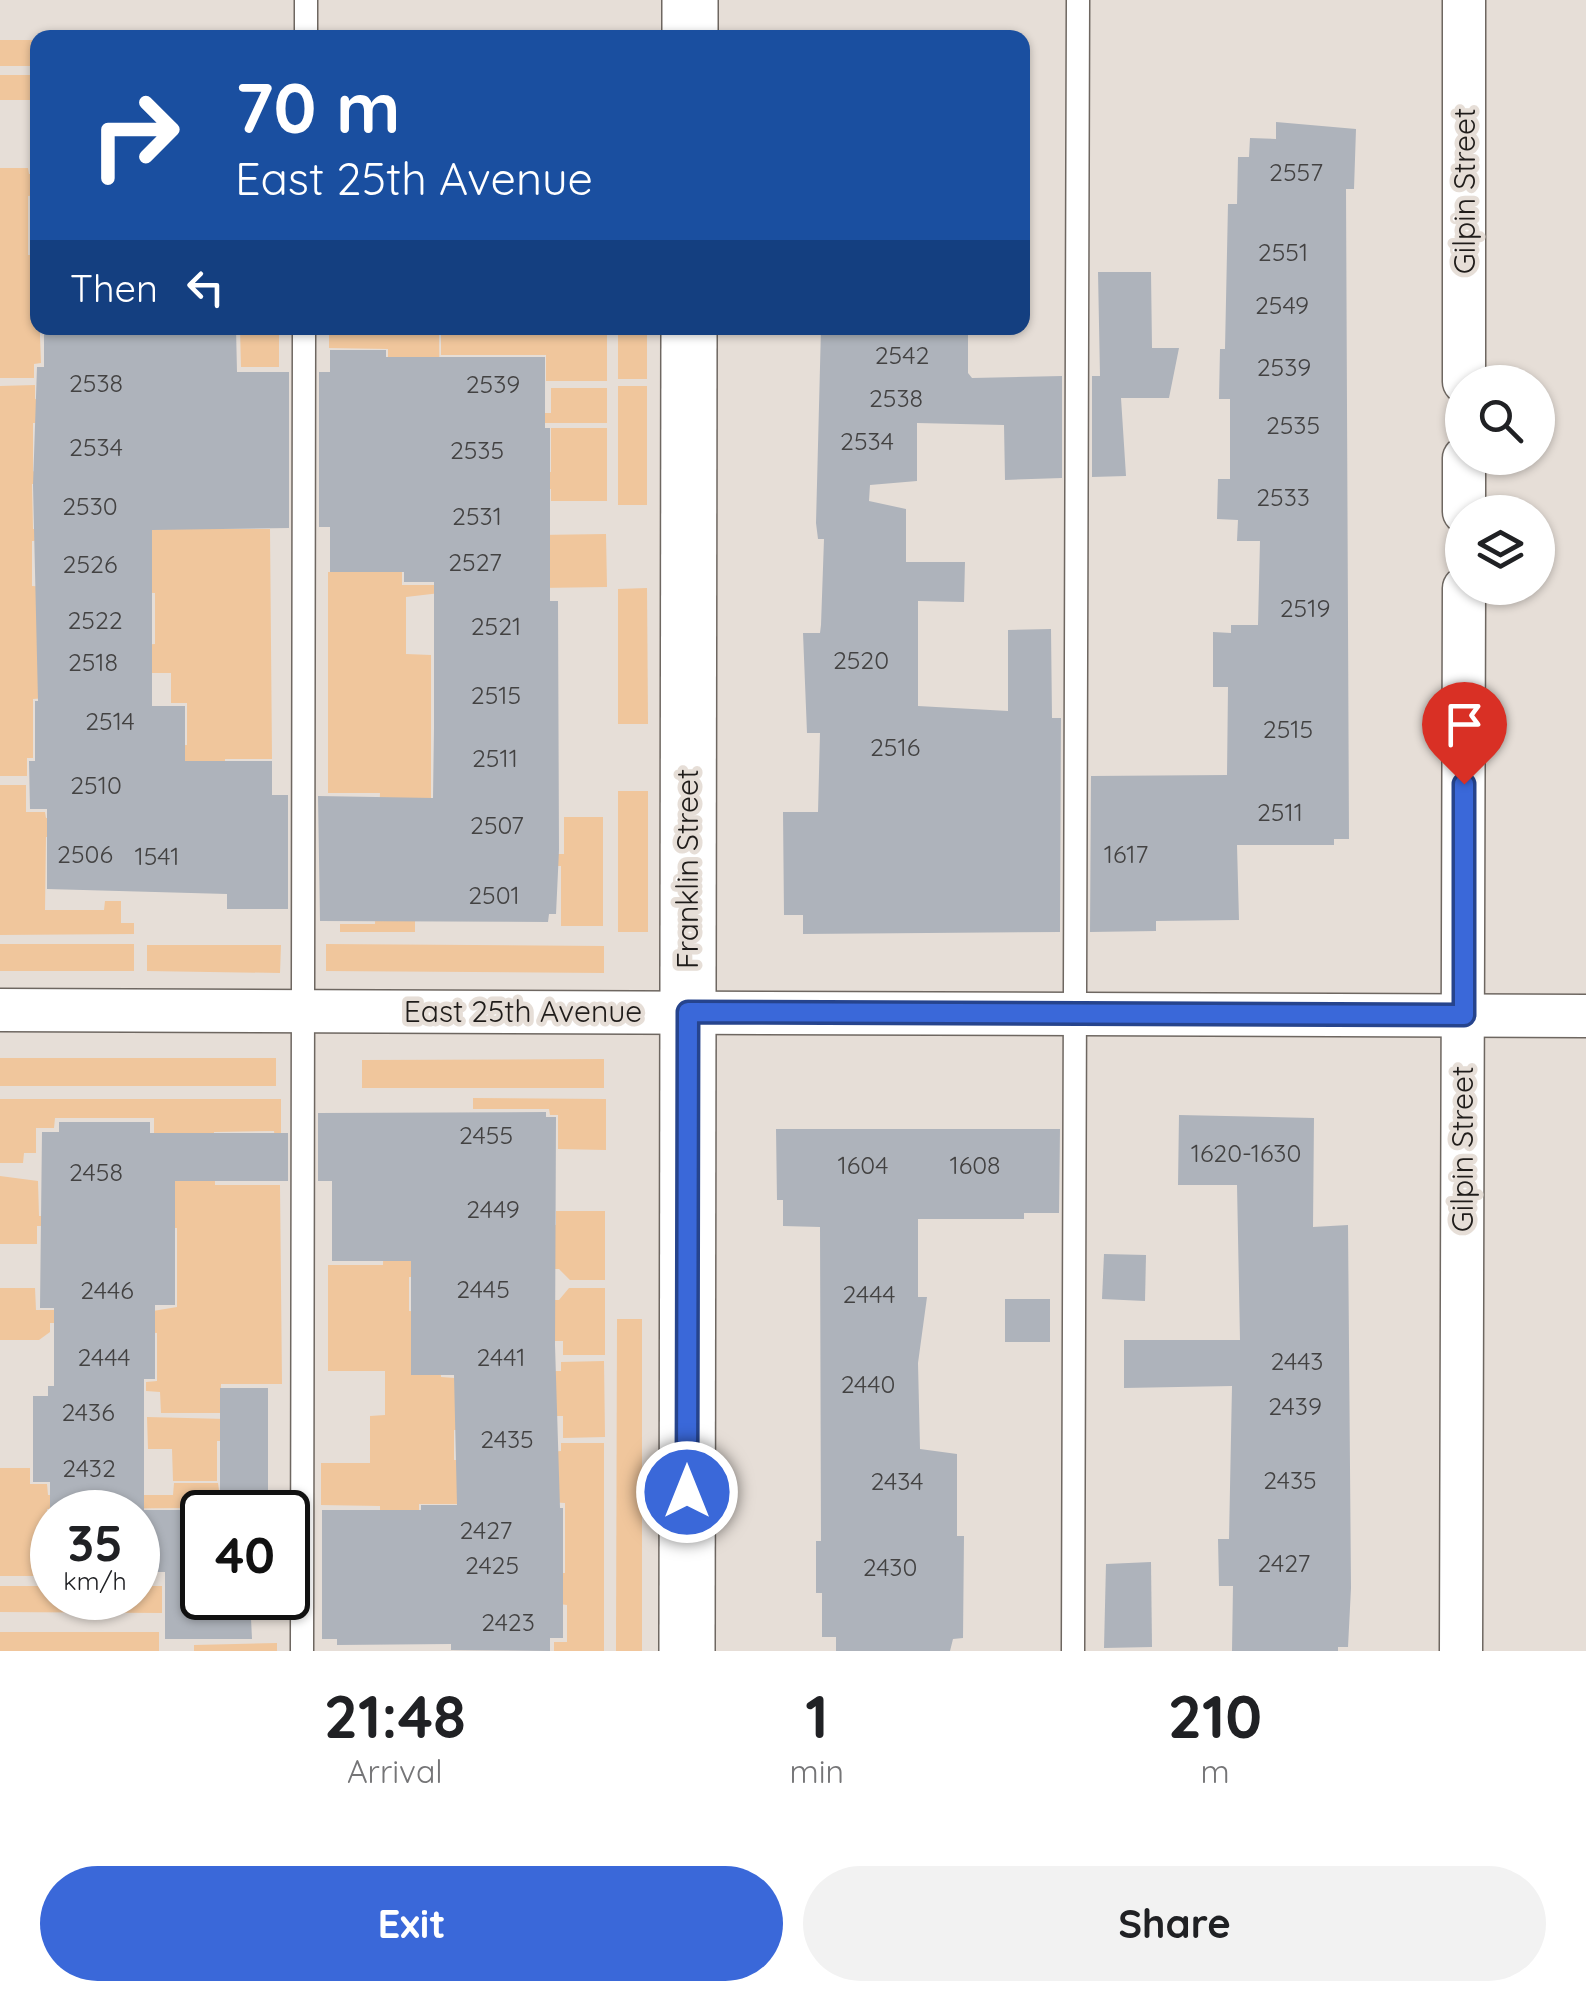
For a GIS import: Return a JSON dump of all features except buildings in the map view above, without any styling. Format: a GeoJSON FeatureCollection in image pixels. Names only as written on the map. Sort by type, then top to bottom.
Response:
{"type":"FeatureCollection","features":[{"type":"Feature","properties":{"kind":"street"},"geometry":{"type":"LineString","coordinates":[[690,0],[690,30]]}},
{"type":"Feature","properties":{"kind":"street","name":"Gilpin Street"},"geometry":{"type":"LineString","coordinates":[[1464,0],[1464,365]]}},
{"type":"Feature","properties":{"kind":"street","name":"Franklin Street"},"geometry":{"type":"LineString","coordinates":[[687,1651],[689,335]]}},
{"type":"Feature","properties":{"kind":"street","name":"Gilpin Street"},"geometry":{"type":"LineString","coordinates":[[1461,1651],[1464,605]]}},
{"type":"Feature","properties":{"kind":"street","name":"East 25th Avenue"},"geometry":{"type":"LineString","coordinates":[[0,1010],[1586,1016]]}},
{"type":"Feature","properties":{"kind":"lane"},"geometry":{"type":"LineString","coordinates":[[306,0],[306,30]]}},
{"type":"Feature","properties":{"kind":"lane"},"geometry":{"type":"LineString","coordinates":[[1074,1651],[1078,0]]}},
{"type":"Feature","properties":{"kind":"lane"},"geometry":{"type":"LineString","coordinates":[[302,1651],[304,335]]}},
{"type":"Feature","properties":{"kind":"shaded area"},"geometry":{"type":"Polygon","coordinates":[[[0,40],[30,40],[30,66],[0,66],[0,40]]]}},
{"type":"Feature","properties":{"kind":"shaded area"},"geometry":{"type":"Polygon","coordinates":[[[0,75],[30,75],[30,100],[0,100],[0,75]]]}},
{"type":"Feature","properties":{"kind":"shaded area"},"geometry":{"type":"Polygon","coordinates":[[[0,168],[28,168],[30,335],[40,335],[41,363],[34,364],[34,378],[0,378],[0,168]]]}},
{"type":"Feature","properties":{"kind":"shaded area"},"geometry":{"type":"Polygon","coordinates":[[[240,335],[279,335],[279,367],[241,367],[240,335]]]}},
{"type":"Feature","properties":{"kind":"shaded area"},"geometry":{"type":"Polygon","coordinates":[[[329,335],[439,335],[440,423],[388,410],[388,349],[329,348],[329,335]]]}},
{"type":"Feature","properties":{"kind":"shaded area"},"geometry":{"type":"Polygon","coordinates":[[[441,335],[607,335],[607,381],[546,381],[546,355],[441,355],[441,335]]]}},
{"type":"Feature","properties":{"kind":"shaded area"},"geometry":{"type":"Polygon","coordinates":[[[618,335],[647,335],[647,379],[618,379],[618,335]]]}},
{"type":"Feature","properties":{"kind":"shaded area"},"geometry":{"type":"Polygon","coordinates":[[[35,385],[35,399],[42,400],[43,423],[33,423],[33,471],[50,483],[32,484],[33,529],[49,530],[49,540],[32,541],[32,586],[49,587],[37,598],[37,643],[47,698],[33,699],[33,758],[27,758],[27,776],[0,776],[0,386],[35,385]]]}},
{"type":"Feature","properties":{"kind":"shaded area"},"geometry":{"type":"Polygon","coordinates":[[[618,386],[647,386],[647,505],[618,505],[618,386]]]}},
{"type":"Feature","properties":{"kind":"shaded area"},"geometry":{"type":"Polygon","coordinates":[[[551,388],[607,388],[607,423],[443,423],[443,413],[551,413],[551,388]]]}},
{"type":"Feature","properties":{"kind":"shaded area"},"geometry":{"type":"Polygon","coordinates":[[[551,428],[607,428],[607,501],[551,501],[551,489],[536,489],[536,472],[551,472],[551,428]]]}},
{"type":"Feature","properties":{"kind":"shaded area"},"geometry":{"type":"Polygon","coordinates":[[[214,480],[214,529],[270,529],[272,759],[225,759],[225,787],[269,817],[148,746],[187,745],[187,703],[171,703],[171,673],[142,673],[141,645],[155,644],[155,593],[134,592],[149,530],[214,480]]]}},
{"type":"Feature","properties":{"kind":"shaded area"},"geometry":{"type":"Polygon","coordinates":[[[606,534],[607,587],[540,588],[538,535],[606,534]]]}},
{"type":"Feature","properties":{"kind":"shaded area"},"geometry":{"type":"Polygon","coordinates":[[[402,548],[402,585],[440,585],[440,593],[406,597],[406,654],[431,655],[431,855],[415,856],[415,932],[340,932],[340,924],[375,924],[380,793],[328,793],[328,572],[387,572],[402,548]]]}},
{"type":"Feature","properties":{"kind":"shaded area"},"geometry":{"type":"Polygon","coordinates":[[[647,588],[648,724],[618,724],[618,589],[647,588]]]}},
{"type":"Feature","properties":{"kind":"shaded area"},"geometry":{"type":"Polygon","coordinates":[[[0,785],[26,785],[26,812],[45,812],[46,818],[130,817],[130,836],[46,837],[45,910],[104,910],[105,901],[121,901],[121,923],[134,923],[134,934],[0,935],[0,785]]]}},
{"type":"Feature","properties":{"kind":"shaded area"},"geometry":{"type":"Polygon","coordinates":[[[618,791],[648,791],[648,932],[618,932],[618,791]]]}},
{"type":"Feature","properties":{"kind":"shaded area"},"geometry":{"type":"Polygon","coordinates":[[[564,817],[603,817],[603,926],[561,926],[561,866],[555,866],[555,854],[564,854],[564,817]]]}},
{"type":"Feature","properties":{"kind":"shaded area"},"geometry":{"type":"Polygon","coordinates":[[[0,944],[134,944],[134,971],[0,971],[0,944]]]}},
{"type":"Feature","properties":{"kind":"shaded area"},"geometry":{"type":"Polygon","coordinates":[[[326,944],[604,946],[604,973],[326,971],[326,944]]]}},
{"type":"Feature","properties":{"kind":"shaded area"},"geometry":{"type":"Polygon","coordinates":[[[147,945],[281,945],[280,973],[147,971],[147,945]]]}},
{"type":"Feature","properties":{"kind":"shaded area"},"geometry":{"type":"Polygon","coordinates":[[[0,1058],[276,1058],[276,1086],[0,1086],[0,1058]]]}},
{"type":"Feature","properties":{"kind":"shaded area"},"geometry":{"type":"Polygon","coordinates":[[[604,1059],[604,1088],[362,1088],[362,1060],[604,1059]]]}},
{"type":"Feature","properties":{"kind":"shaded area"},"geometry":{"type":"Polygon","coordinates":[[[473,1098],[606,1099],[606,1150],[558,1149],[558,1115],[550,1115],[549,1109],[473,1109],[473,1098]]]}},
{"type":"Feature","properties":{"kind":"shaded area"},"geometry":{"type":"Polygon","coordinates":[[[0,1099],[281,1099],[281,1137],[275,1139],[274,1131],[214,1132],[215,1185],[280,1185],[282,1384],[221,1384],[220,1413],[161,1413],[160,1392],[146,1391],[146,1382],[157,1381],[157,1333],[141,1332],[141,1313],[177,1307],[177,1228],[158,1228],[154,1223],[154,1118],[55,1118],[54,1128],[36,1128],[36,1153],[24,1153],[23,1163],[0,1163],[0,1099]]]}},
{"type":"Feature","properties":{"kind":"shaded area"},"geometry":{"type":"Polygon","coordinates":[[[0,1176],[38,1181],[39,1216],[56,1216],[56,1226],[37,1226],[37,1244],[0,1244],[0,1176]]]}},
{"type":"Feature","properties":{"kind":"shaded area"},"geometry":{"type":"Polygon","coordinates":[[[556,1211],[605,1211],[605,1280],[570,1280],[559,1269],[547,1269],[546,1225],[556,1225],[556,1211]]]}},
{"type":"Feature","properties":{"kind":"shaded area"},"geometry":{"type":"Polygon","coordinates":[[[384,1226],[429,1277],[409,1277],[409,1311],[429,1312],[441,1345],[441,1377],[455,1378],[466,1430],[454,1430],[454,1460],[466,1460],[546,1504],[419,1504],[419,1517],[380,1573],[380,1506],[321,1505],[321,1463],[370,1463],[370,1416],[385,1415],[385,1371],[328,1371],[328,1265],[383,1265],[384,1226]]]}},
{"type":"Feature","properties":{"kind":"shaded area"},"geometry":{"type":"Polygon","coordinates":[[[0,1288],[35,1288],[36,1310],[136,1310],[136,1323],[50,1323],[50,1332],[39,1340],[0,1340],[0,1288]]]}},
{"type":"Feature","properties":{"kind":"shaded area"},"geometry":{"type":"Polygon","coordinates":[[[569,1288],[605,1288],[605,1355],[563,1355],[563,1341],[548,1341],[548,1300],[559,1300],[569,1288]]]}},
{"type":"Feature","properties":{"kind":"shaded area"},"geometry":{"type":"Polygon","coordinates":[[[617,1319],[642,1319],[642,1651],[616,1651],[617,1319]]]}},
{"type":"Feature","properties":{"kind":"shaded area"},"geometry":{"type":"Polygon","coordinates":[[[604,1361],[605,1437],[563,1438],[563,1416],[549,1416],[545,1371],[561,1371],[561,1362],[604,1361]]]}},
{"type":"Feature","properties":{"kind":"shaded area"},"geometry":{"type":"Polygon","coordinates":[[[147,1417],[266,1420],[266,1441],[217,1441],[217,1481],[173,1481],[172,1449],[148,1449],[147,1417]]]}},
{"type":"Feature","properties":{"kind":"shaded area"},"geometry":{"type":"Polygon","coordinates":[[[561,1443],[604,1443],[604,1651],[554,1651],[554,1642],[567,1642],[567,1605],[559,1604],[559,1573],[565,1573],[565,1503],[549,1502],[549,1452],[561,1451],[561,1443]]]}},
{"type":"Feature","properties":{"kind":"shaded area"},"geometry":{"type":"Polygon","coordinates":[[[0,1468],[30,1468],[30,1484],[47,1484],[48,1490],[30,1490],[30,1576],[0,1576],[0,1468]]]}},
{"type":"Feature","properties":{"kind":"shaded area"},"geometry":{"type":"Polygon","coordinates":[[[174,1483],[218,1483],[219,1490],[180,1490],[180,1508],[160,1508],[160,1495],[173,1495],[174,1483]]]}},
{"type":"Feature","properties":{"kind":"shaded area"},"geometry":{"type":"Polygon","coordinates":[[[0,1586],[30,1586],[30,1612],[0,1612],[0,1586]]]}},
{"type":"Feature","properties":{"kind":"shaded area"},"geometry":{"type":"Polygon","coordinates":[[[0,1632],[159,1632],[159,1651],[0,1651],[0,1632]]]}},
{"type":"Feature","properties":{"kind":"shaded area"},"geometry":{"type":"Polygon","coordinates":[[[277,1643],[277,1651],[194,1651],[194,1645],[277,1643]]]}},
{"type":"Feature","properties":{"kind":"route"},"geometry":{"type":"LineString","coordinates":[[687,1492],[688,1012],[1464,1015],[1464,784]]}}]}
